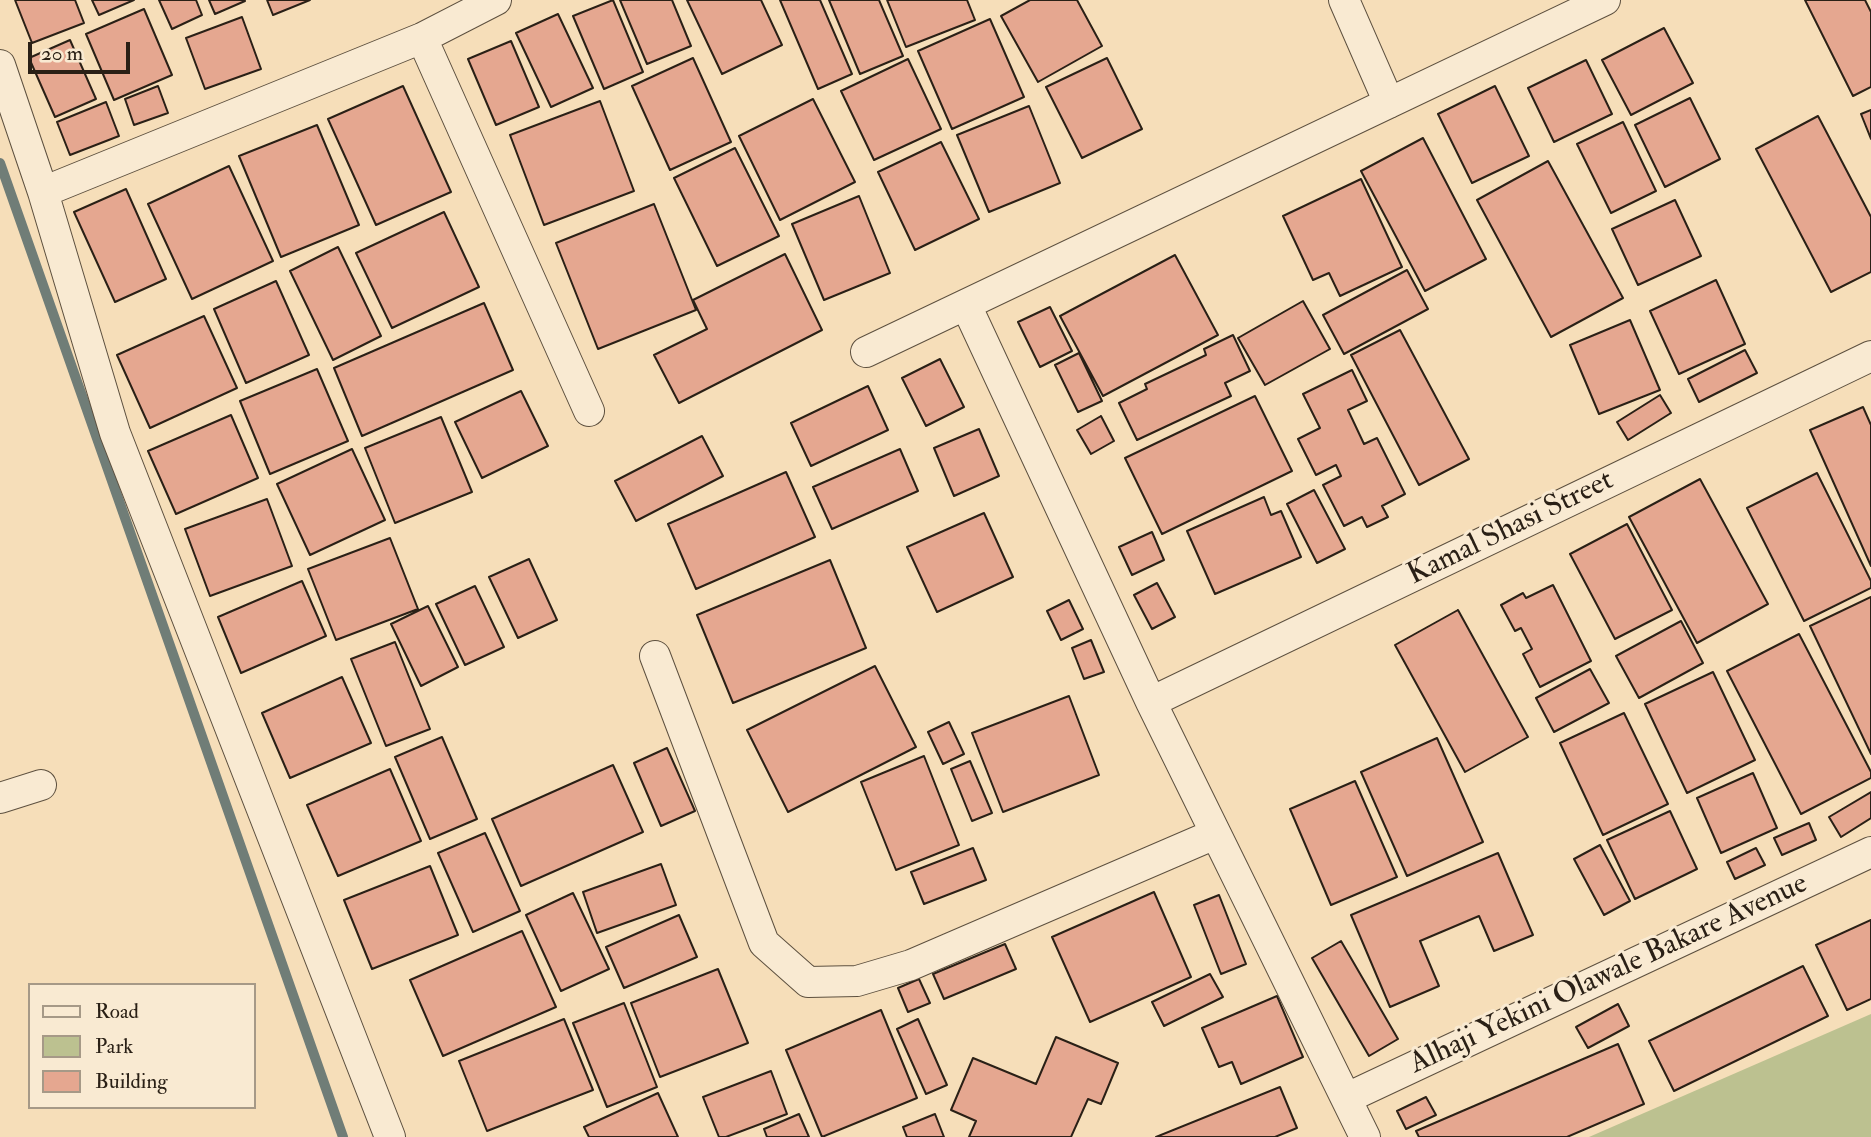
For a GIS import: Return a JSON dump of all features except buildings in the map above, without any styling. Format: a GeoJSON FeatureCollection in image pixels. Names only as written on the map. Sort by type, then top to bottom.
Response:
{"type":"FeatureCollection","features":[{"type":"Feature","properties":{"kind":"street"},"geometry":{"type":"LineString","coordinates":[[43,192],[422,38],[496,0]]}},
{"type":"Feature","properties":{"kind":"street"},"geometry":{"type":"LineString","coordinates":[[1344,0],[1389,103]]}},
{"type":"Feature","properties":{"kind":"street"},"geometry":{"type":"LineString","coordinates":[[866,352],[1605,0]]}},
{"type":"Feature","properties":{"kind":"street"},"geometry":{"type":"LineString","coordinates":[[422,38],[589,411]]}},
{"type":"Feature","properties":{"kind":"street"},"geometry":{"type":"LineString","coordinates":[[0,65],[43,192],[115,433],[390,1137]]}},
{"type":"Feature","properties":{"kind":"street"},"geometry":{"type":"LineString","coordinates":[[966,305],[1151,702],[1365,1137]]}},
{"type":"Feature","properties":{"kind":"street","name":"Kamal Shasi Street"},"geometry":{"type":"LineString","coordinates":[[1151,702],[1871,356]]}},
{"type":"Feature","properties":{"kind":"street"},"geometry":{"type":"LineString","coordinates":[[655,656],[764,943],[808,982],[857,981],[911,965],[1215,834]]}},
{"type":"Feature","properties":{"kind":"street"},"geometry":{"type":"LineString","coordinates":[[0,798],[41,785]]}},
{"type":"Feature","properties":{"kind":"street","name":"Alhaji Yekini Olawale Bakare Avenue"},"geometry":{"type":"LineString","coordinates":[[1347,1098],[1871,852]]}},
{"type":"Feature","properties":{"kind":"green space"},"geometry":{"type":"Polygon","coordinates":[[[1871,1014],[1871,1137],[1589,1137],[1871,1014]]]}},
{"type":"Feature","properties":{"kind":"waterway"},"geometry":{"type":"LineString","coordinates":[[0,163],[343,1137]]}}]}
